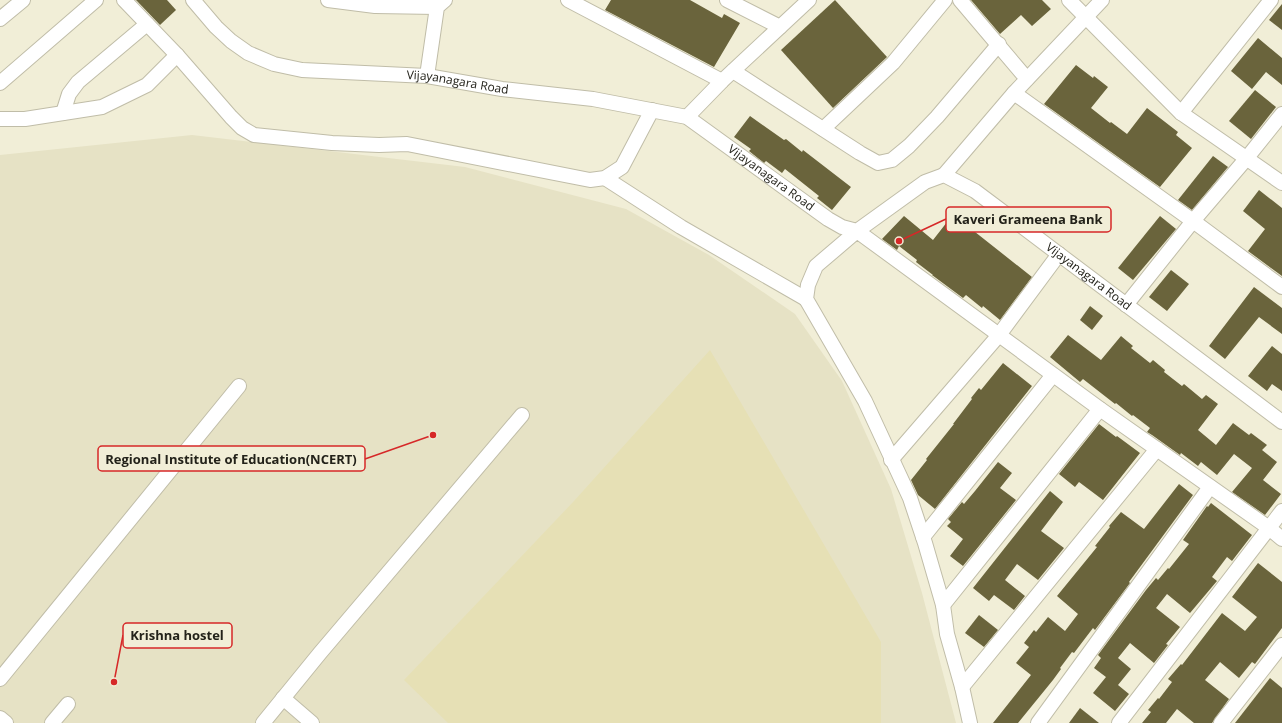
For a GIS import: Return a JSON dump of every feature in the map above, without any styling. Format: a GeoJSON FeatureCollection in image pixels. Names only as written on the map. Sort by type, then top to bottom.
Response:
{"type":"FeatureCollection","features":[{"type":"Feature","properties":{"kind":"street"},"geometry":{"type":"LineString","coordinates":[[0,19],[23,0]]}},
{"type":"Feature","properties":{"kind":"street"},"geometry":{"type":"LineString","coordinates":[[0,83],[96,0]]}},
{"type":"Feature","properties":{"kind":"street"},"geometry":{"type":"LineString","coordinates":[[124,0],[177,55],[231,117],[242,128],[254,135],[332,143],[379,145],[407,144],[590,180],[605,178],[622,167],[652,110]]}},
{"type":"Feature","properties":{"kind":"street","name":"Vijayanagara Road"},"geometry":{"type":"LineString","coordinates":[[193,0],[216,27],[231,41],[248,53],[274,64],[302,70],[427,76],[502,89],[593,99],[687,117],[828,219],[842,227],[857,231],[1053,375],[1269,528],[1282,539]]}},
{"type":"Feature","properties":{"kind":"street"},"geometry":{"type":"LineString","coordinates":[[328,0],[378,3],[441,3],[427,76]]}},
{"type":"Feature","properties":{"kind":"street"},"geometry":{"type":"LineString","coordinates":[[568,0],[722,81]]}},
{"type":"Feature","properties":{"kind":"street"},"geometry":{"type":"LineString","coordinates":[[727,0],[780,27]]}},
{"type":"Feature","properties":{"kind":"street"},"geometry":{"type":"LineString","coordinates":[[687,117],[722,81],[809,0]]}},
{"type":"Feature","properties":{"kind":"street"},"geometry":{"type":"LineString","coordinates":[[823,129],[893,63],[945,0]]}},
{"type":"Feature","properties":{"kind":"street"},"geometry":{"type":"LineString","coordinates":[[960,0],[999,44],[1027,79]]}},
{"type":"Feature","properties":{"kind":"street"},"geometry":{"type":"LineString","coordinates":[[1069,0],[1181,113],[1282,183]]}},
{"type":"Feature","properties":{"kind":"street"},"geometry":{"type":"LineString","coordinates":[[806,299],[808,285],[816,266],[857,231],[925,182],[944,175],[1014,93],[1102,0]]}},
{"type":"Feature","properties":{"kind":"street"},"geometry":{"type":"LineString","coordinates":[[1181,113],[1271,0]]}},
{"type":"Feature","properties":{"kind":"street"},"geometry":{"type":"LineString","coordinates":[[63,113],[69,94],[78,82],[147,24]]}},
{"type":"Feature","properties":{"kind":"street"},"geometry":{"type":"LineString","coordinates":[[733,71],[878,163],[892,160],[909,146],[937,117],[999,44]]}},
{"type":"Feature","properties":{"kind":"street"},"geometry":{"type":"LineString","coordinates":[[0,119],[25,119],[102,107],[147,85],[177,55]]}},
{"type":"Feature","properties":{"kind":"street"},"geometry":{"type":"LineString","coordinates":[[1014,93],[1193,221],[1282,287]]}},
{"type":"Feature","properties":{"kind":"street"},"geometry":{"type":"LineString","coordinates":[[1126,305],[1193,221],[1282,114]]}},
{"type":"Feature","properties":{"kind":"street","name":"Vijayanagara Road"},"geometry":{"type":"LineString","coordinates":[[944,175],[975,191],[1282,422]]}},
{"type":"Feature","properties":{"kind":"street"},"geometry":{"type":"LineString","coordinates":[[605,178],[681,227],[806,299],[865,401],[891,460],[910,498],[943,604],[947,634],[962,687],[970,723]]}},
{"type":"Feature","properties":{"kind":"street"},"geometry":{"type":"LineString","coordinates":[[891,460],[999,335],[1059,254]]}},
{"type":"Feature","properties":{"kind":"street"},"geometry":{"type":"LineString","coordinates":[[923,537],[1053,375]]}},
{"type":"Feature","properties":{"kind":"street"},"geometry":{"type":"LineString","coordinates":[[0,679],[239,386]]}},
{"type":"Feature","properties":{"kind":"street"},"geometry":{"type":"LineString","coordinates":[[943,604],[1100,409]]}},
{"type":"Feature","properties":{"kind":"street"},"geometry":{"type":"LineString","coordinates":[[263,723],[320,653],[522,415]]}},
{"type":"Feature","properties":{"kind":"street"},"geometry":{"type":"LineString","coordinates":[[962,687],[1157,450]]}},
{"type":"Feature","properties":{"kind":"street"},"geometry":{"type":"LineString","coordinates":[[1038,723],[1210,487]]}},
{"type":"Feature","properties":{"kind":"street"},"geometry":{"type":"LineString","coordinates":[[1119,723],[1282,511]]}},
{"type":"Feature","properties":{"kind":"street"},"geometry":{"type":"LineString","coordinates":[[1221,723],[1282,645]]}},
{"type":"Feature","properties":{"kind":"street"},"geometry":{"type":"LineString","coordinates":[[283,698],[312,723]]}},
{"type":"Feature","properties":{"kind":"street"},"geometry":{"type":"LineString","coordinates":[[52,723],[68,704]]}},
{"type":"Feature","properties":{"kind":"street"},"geometry":{"type":"LineString","coordinates":[[0,718],[6,723]]}},
{"type":"Feature","properties":{"kind":"shaded area"},"geometry":{"type":"Polygon","coordinates":[[[192,135],[465,167],[626,209],[709,255],[795,314],[842,381],[891,489],[922,593],[956,723],[0,723],[0,155],[192,135]]]}},
{"type":"Feature","properties":{"kind":"shaded area"},"geometry":{"type":"Polygon","coordinates":[[[710,350],[881,642],[881,723],[448,723],[404,680],[574,501],[710,350]]]}},
{"type":"Feature","properties":{"kind":"building"},"geometry":{"type":"Polygon","coordinates":[[[136,0],[167,0],[176,10],[160,25],[136,0]]]}},
{"type":"Feature","properties":{"kind":"building"},"geometry":{"type":"Polygon","coordinates":[[[611,0],[690,0],[722,18],[724,14],[740,23],[714,67],[605,10],[611,0]]]}},
{"type":"Feature","properties":{"kind":"building"},"geometry":{"type":"Polygon","coordinates":[[[835,0],[887,57],[833,108],[781,50],[835,0]]]}},
{"type":"Feature","properties":{"kind":"building"},"geometry":{"type":"Polygon","coordinates":[[[971,0],[1042,0],[1051,9],[1032,26],[1021,15],[1000,34],[971,0]]]}},
{"type":"Feature","properties":{"kind":"building"},"geometry":{"type":"Polygon","coordinates":[[[1282,4],[1282,30],[1269,20],[1282,4]]]}},
{"type":"Feature","properties":{"kind":"building"},"geometry":{"type":"Polygon","coordinates":[[[1258,38],[1282,58],[1282,85],[1266,72],[1252,89],[1231,71],[1258,38]]]}},
{"type":"Feature","properties":{"kind":"building"},"geometry":{"type":"Polygon","coordinates":[[[1076,65],[1108,87],[1091,108],[1110,123],[1111,122],[1127,134],[1147,108],[1178,132],[1176,135],[1192,148],[1160,187],[1044,104],[1076,65]]]}},
{"type":"Feature","properties":{"kind":"building"},"geometry":{"type":"Polygon","coordinates":[[[1255,90],[1276,107],[1251,139],[1229,121],[1255,90]]]}},
{"type":"Feature","properties":{"kind":"building"},"geometry":{"type":"Polygon","coordinates":[[[750,116],[784,140],[786,139],[802,152],[803,150],[851,187],[832,210],[817,198],[819,196],[785,169],[782,173],[766,161],[764,163],[749,151],[751,149],[734,137],[750,116]]]}},
{"type":"Feature","properties":{"kind":"building"},"geometry":{"type":"Polygon","coordinates":[[[1213,156],[1228,167],[1192,210],[1178,200],[1213,156]]]}},
{"type":"Feature","properties":{"kind":"building"},"geometry":{"type":"Polygon","coordinates":[[[1259,190],[1282,208],[1282,276],[1248,251],[1265,229],[1243,211],[1259,190]]]}},
{"type":"Feature","properties":{"kind":"building"},"geometry":{"type":"Polygon","coordinates":[[[904,216],[933,240],[951,217],[968,230],[970,228],[1032,277],[1000,320],[983,306],[982,308],[966,295],[963,298],[916,262],[917,260],[899,246],[897,250],[882,239],[904,216]]]}},
{"type":"Feature","properties":{"kind":"building"},"geometry":{"type":"Polygon","coordinates":[[[1160,216],[1176,229],[1133,280],[1118,268],[1160,216]]]}},
{"type":"Feature","properties":{"kind":"building"},"geometry":{"type":"Polygon","coordinates":[[[1171,270],[1189,284],[1167,311],[1149,297],[1171,270]]]}},
{"type":"Feature","properties":{"kind":"building"},"geometry":{"type":"Polygon","coordinates":[[[1254,287],[1282,308],[1282,334],[1259,317],[1225,359],[1209,346],[1254,287]]]}},
{"type":"Feature","properties":{"kind":"building"},"geometry":{"type":"Polygon","coordinates":[[[1090,306],[1103,316],[1092,330],[1080,320],[1090,306]]]}},
{"type":"Feature","properties":{"kind":"building"},"geometry":{"type":"Polygon","coordinates":[[[1068,335],[1101,360],[1121,336],[1133,346],[1131,348],[1150,363],[1153,360],[1165,370],[1164,372],[1182,386],[1184,384],[1202,399],[1206,395],[1218,404],[1198,430],[1216,445],[1233,423],[1249,435],[1251,433],[1267,445],[1262,450],[1277,462],[1263,480],[1281,494],[1265,515],[1232,492],[1252,468],[1234,454],[1217,475],[1201,462],[1198,466],[1181,453],[1180,455],[1147,432],[1150,428],[1116,403],[1115,404],[1083,379],[1080,382],[1050,357],[1068,335]]]}},
{"type":"Feature","properties":{"kind":"building"},"geometry":{"type":"Polygon","coordinates":[[[1272,346],[1282,354],[1282,391],[1272,384],[1267,391],[1248,376],[1272,346]]]}},
{"type":"Feature","properties":{"kind":"building"},"geometry":{"type":"Polygon","coordinates":[[[1003,363],[1032,386],[935,509],[918,495],[911,480],[954,424],[972,399],[971,398],[979,388],[981,390],[1003,363]]]}},
{"type":"Feature","properties":{"kind":"building"},"geometry":{"type":"Polygon","coordinates":[[[1099,424],[1140,453],[1103,500],[1079,482],[1075,487],[1059,474],[1099,424]]]}},
{"type":"Feature","properties":{"kind":"building"},"geometry":{"type":"Polygon","coordinates":[[[998,462],[1012,473],[1000,488],[1016,500],[963,566],[950,556],[963,539],[947,526],[951,522],[948,519],[962,502],[964,504],[998,462]]]}},
{"type":"Feature","properties":{"kind":"building"},"geometry":{"type":"Polygon","coordinates":[[[1179,484],[1193,495],[1095,630],[1093,628],[1074,653],[1072,652],[1053,680],[1018,723],[993,723],[1031,675],[1016,663],[1029,647],[1024,643],[1034,630],[1036,632],[1048,617],[1065,631],[1078,614],[1057,596],[1097,547],[1095,546],[1110,527],[1109,526],[1121,512],[1144,529],[1179,484]]]}},
{"type":"Feature","properties":{"kind":"building"},"geometry":{"type":"Polygon","coordinates":[[[1050,491],[1063,502],[1041,531],[1064,548],[1038,580],[1017,564],[1005,580],[1025,596],[1014,610],[994,595],[989,601],[973,588],[1050,491]]]}},
{"type":"Feature","properties":{"kind":"building"},"geometry":{"type":"Polygon","coordinates":[[[1211,503],[1252,535],[1232,561],[1227,557],[1212,577],[1217,581],[1190,613],[1167,594],[1156,608],[1180,627],[1166,644],[1168,645],[1154,663],[1130,643],[1118,658],[1131,669],[1118,685],[1129,694],[1115,711],[1093,693],[1106,677],[1094,668],[1101,658],[1098,655],[1146,590],[1156,578],[1158,580],[1168,568],[1169,569],[1189,544],[1183,540],[1207,506],[1208,507],[1211,503]]]}},
{"type":"Feature","properties":{"kind":"building"},"geometry":{"type":"Polygon","coordinates":[[[1258,563],[1282,582],[1282,628],[1255,664],[1252,662],[1239,678],[1220,662],[1205,680],[1229,699],[1212,723],[1194,723],[1177,709],[1166,723],[1142,723],[1151,712],[1148,710],[1172,682],[1168,679],[1181,664],[1182,665],[1222,613],[1245,631],[1257,617],[1232,597],[1258,563]]]}},
{"type":"Feature","properties":{"kind":"building"},"geometry":{"type":"Polygon","coordinates":[[[979,615],[998,630],[984,647],[965,633],[979,615]]]}},
{"type":"Feature","properties":{"kind":"building"},"geometry":{"type":"Polygon","coordinates":[[[1270,678],[1282,688],[1282,723],[1235,723],[1270,678]]]}},
{"type":"Feature","properties":{"kind":"building"},"geometry":{"type":"Polygon","coordinates":[[[1080,708],[1099,723],[1069,723],[1080,708]]]}},
{"type":"Feature","properties":{"kind":"place","name":"Kaveri Grameena Bank"},"geometry":{"type":"Point","coordinates":[899,241]}},
{"type":"Feature","properties":{"kind":"place","name":"Regional Institute of Education(NCERT)"},"geometry":{"type":"Point","coordinates":[433,435]}},
{"type":"Feature","properties":{"kind":"place","name":"Krishna hostel"},"geometry":{"type":"Point","coordinates":[114,682]}}]}
